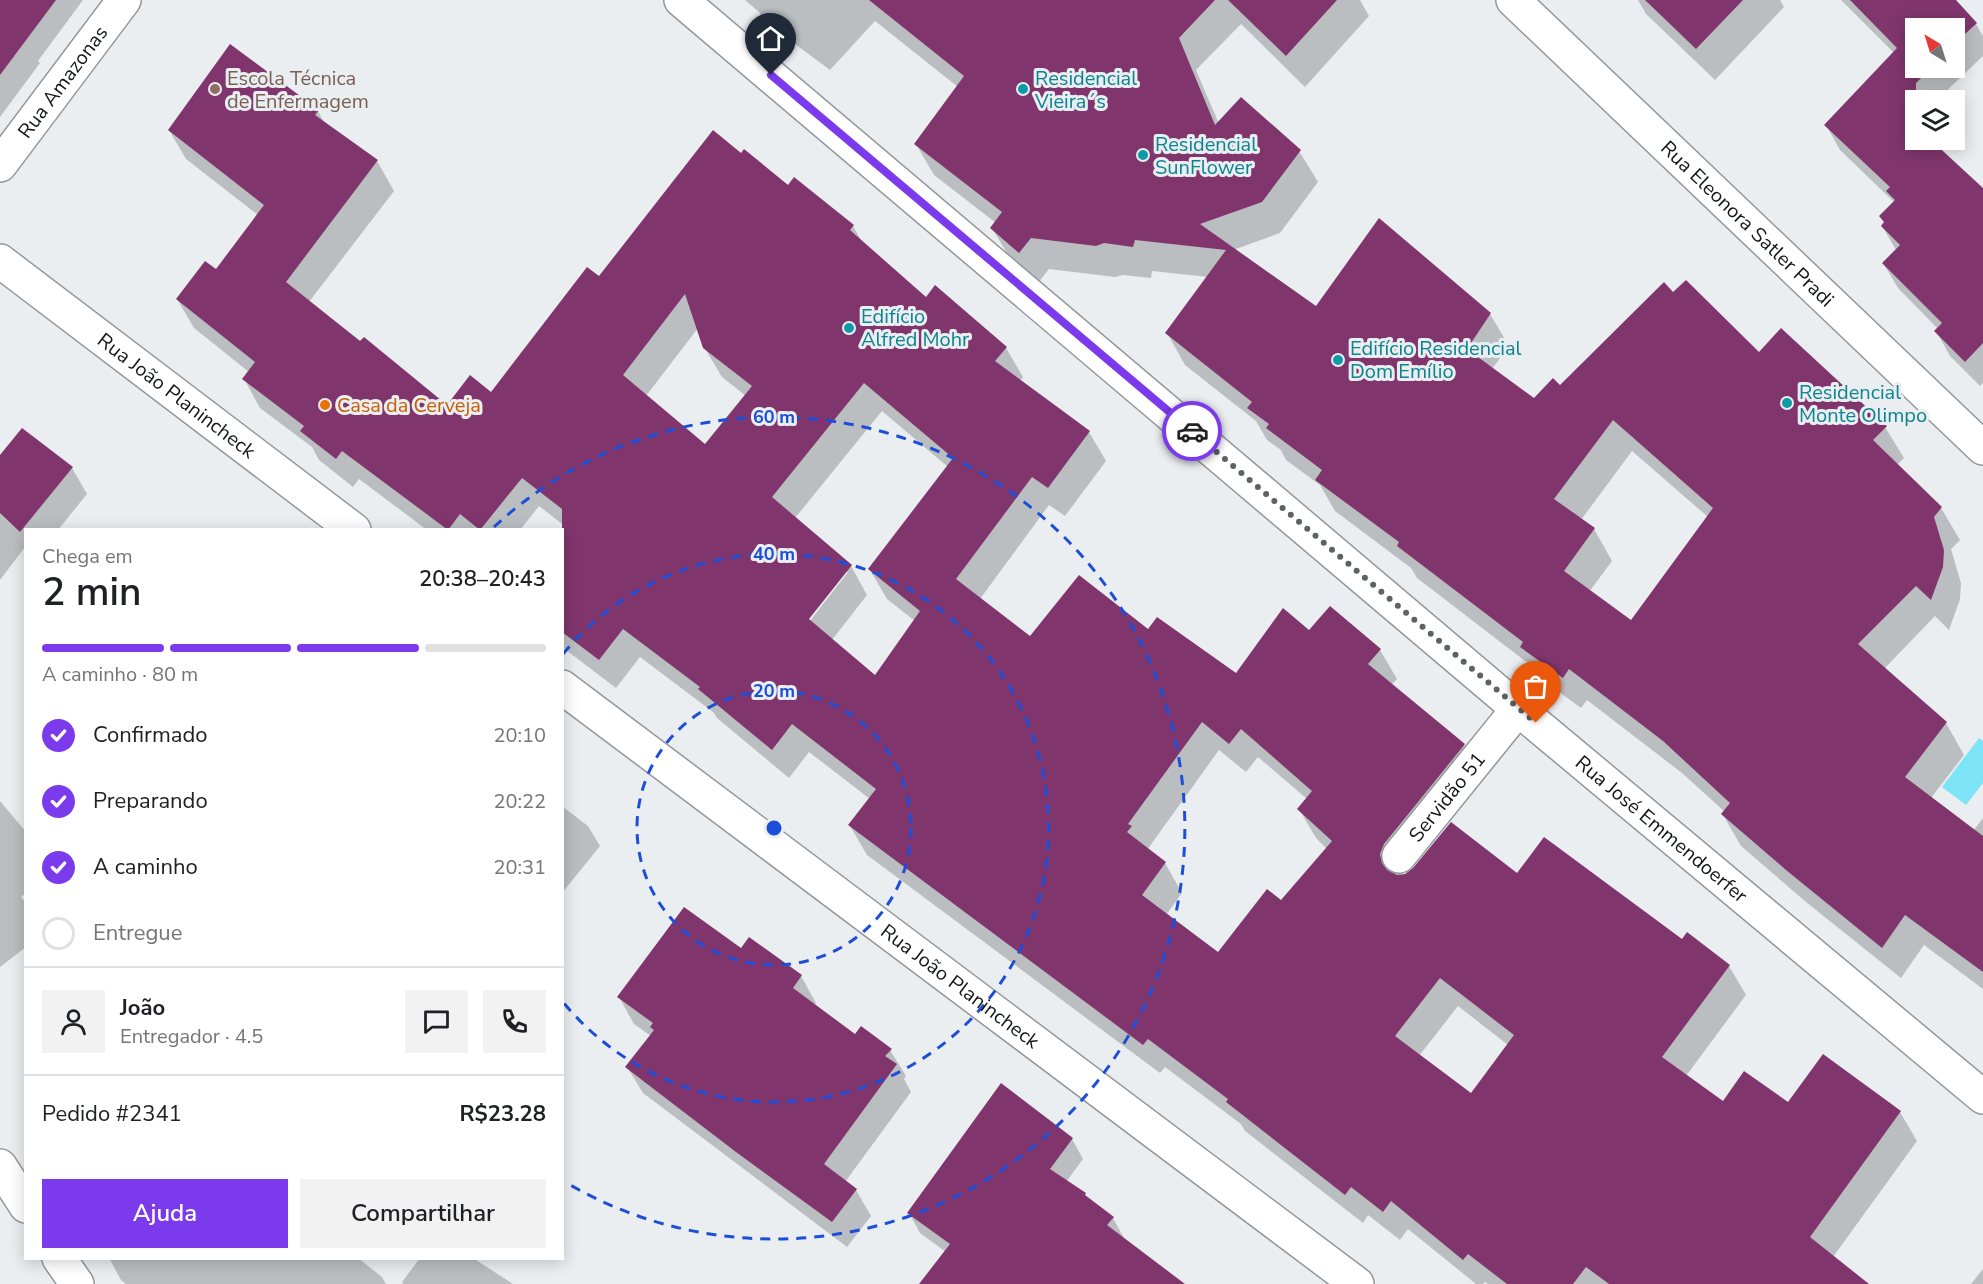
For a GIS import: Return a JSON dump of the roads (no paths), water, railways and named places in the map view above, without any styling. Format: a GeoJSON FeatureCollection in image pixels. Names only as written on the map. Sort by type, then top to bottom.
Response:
{"type":"FeatureCollection","features":[{"type":"Feature","properties":{"kind":"street","name":"Rua Amazonas"},"geometry":{"type":"LineString","coordinates":[[0,165],[123,0]]}},
{"type":"Feature","properties":{"kind":"street","name":"Rua José Emmendoerfer"},"geometry":{"type":"LineString","coordinates":[[681,0],[1518,708],[1983,1097]]}},
{"type":"Feature","properties":{"kind":"street","name":"Rua Eleonora Satler Pradi"},"geometry":{"type":"LineString","coordinates":[[1513,0],[1983,448]]}},
{"type":"Feature","properties":{"kind":"street","name":"Rua João Planincheck"},"geometry":{"type":"LineString","coordinates":[[0,261],[351,528]]}},
{"type":"Feature","properties":{"kind":"street","name":"Rua João Planincheck"},"geometry":{"type":"LineString","coordinates":[[564,689],[1357,1284]]}},
{"type":"Feature","properties":{"kind":"street","name":"Servidão 51"},"geometry":{"type":"LineString","coordinates":[[1399,856],[1518,708]]}},
{"type":"Feature","properties":{"kind":"street"},"geometry":{"type":"LineString","coordinates":[[0,1166],[24,1203]]}},
{"type":"Feature","properties":{"kind":"water"},"geometry":{"type":"Polygon","coordinates":[[[1979,738],[1983,741],[1983,783],[1966,805],[1942,787],[1979,738]]]}},
{"type":"Feature","properties":{"kind":"place","name":"Escola Técnica de Enfermagem"},"geometry":{"type":"Point","coordinates":[215,89]}},
{"type":"Feature","properties":{"kind":"place","name":"Residencial Vieira´s"},"geometry":{"type":"Point","coordinates":[1023,89]}},
{"type":"Feature","properties":{"kind":"place","name":"Residencial SunFlower"},"geometry":{"type":"Point","coordinates":[1143,155]}},
{"type":"Feature","properties":{"kind":"place","name":"Edifício Alfred Mohr"},"geometry":{"type":"Point","coordinates":[849,328]}},
{"type":"Feature","properties":{"kind":"place","name":"Edifício Residencial Dom Emílio"},"geometry":{"type":"Point","coordinates":[1338,360]}},
{"type":"Feature","properties":{"kind":"place","name":"Residencial Monte Olimpo"},"geometry":{"type":"Point","coordinates":[1787,403]}},
{"type":"Feature","properties":{"kind":"place","name":"Casa da Cerveja"},"geometry":{"type":"Point","coordinates":[325,405]}}]}
